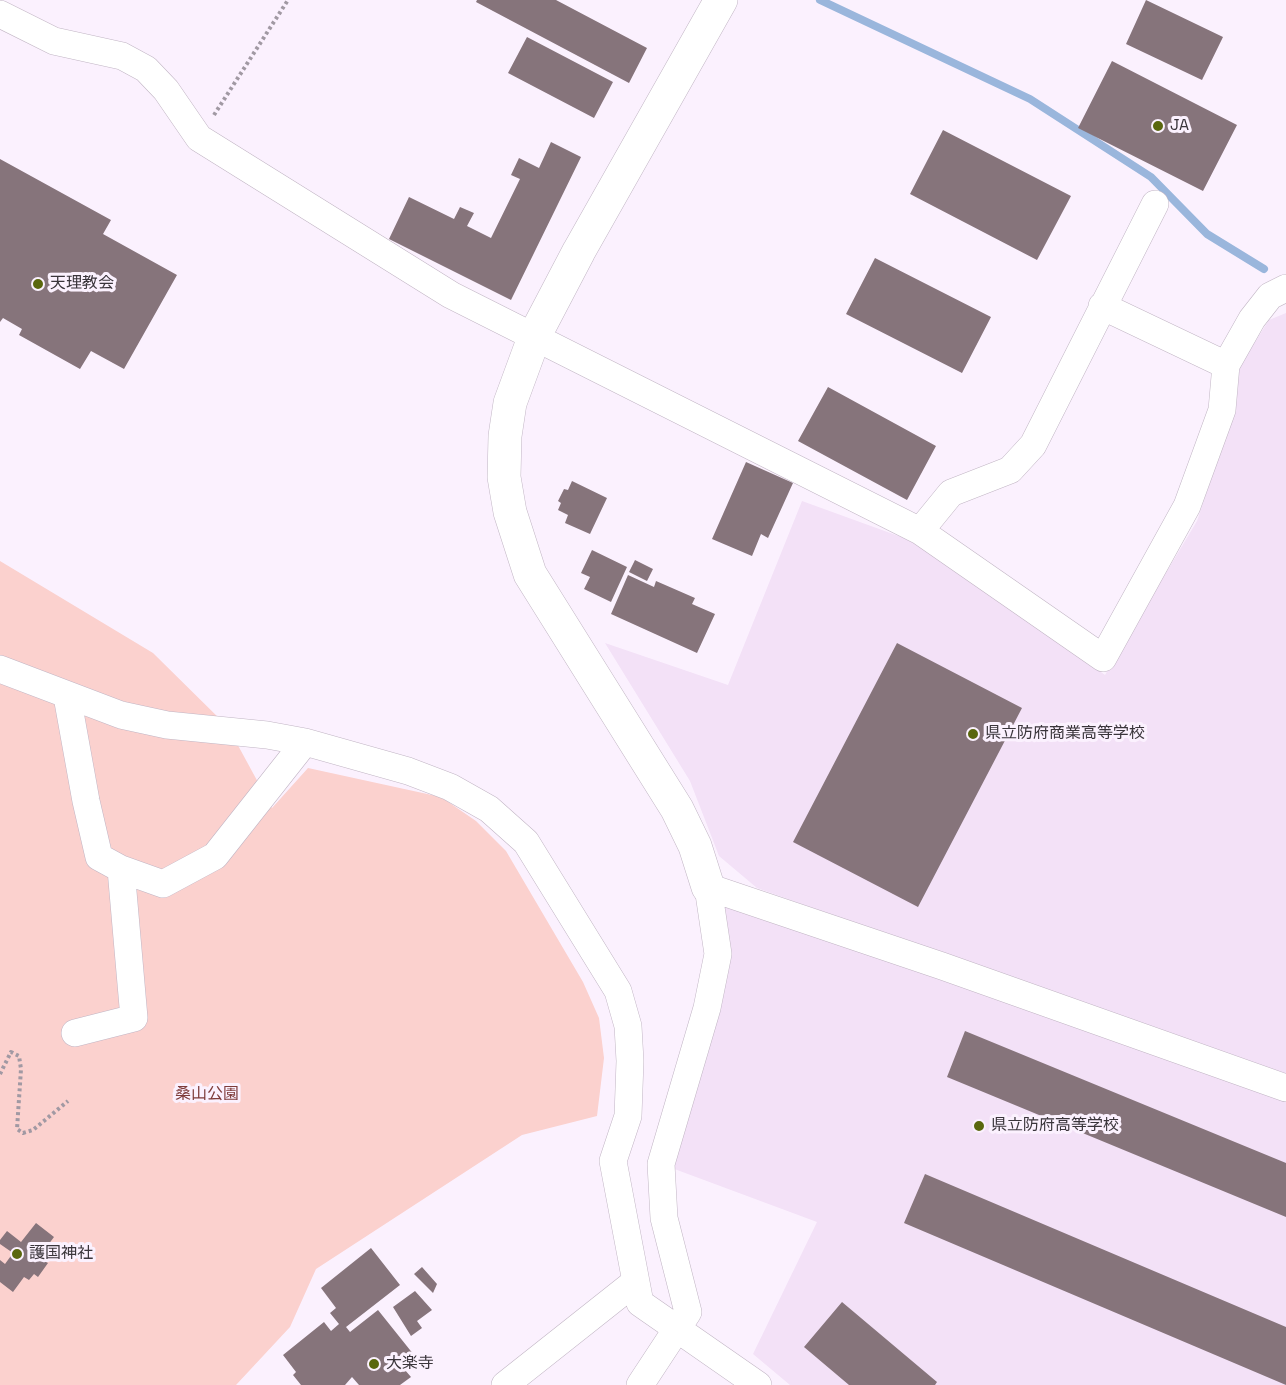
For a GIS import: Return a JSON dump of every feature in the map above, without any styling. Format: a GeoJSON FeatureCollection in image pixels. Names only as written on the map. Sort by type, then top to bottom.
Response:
{"type":"FeatureCollection","features":[{"type":"Feature","properties":{"kind":"street"},"geometry":{"type":"LineString","coordinates":[[640,1385],[680,1328],[688,1312],[664,1218],[661,1164],[707,1008],[718,954],[708,887],[695,846],[676,809],[530,574],[510,512],[504,477],[505,436],[510,403],[536,335],[579,251],[721,0]]}},
{"type":"Feature","properties":{"kind":"street"},"geometry":{"type":"LineString","coordinates":[[0,14],[54,41],[122,56],[146,69],[166,90],[199,138],[451,295],[536,335],[745,445],[921,531],[1103,658],[1186,506],[1222,410],[1226,365],[1252,319],[1270,296],[1286,288]]}},
{"type":"Feature","properties":{"kind":"street"},"geometry":{"type":"LineString","coordinates":[[921,531],[951,493],[1010,470],[1033,445],[1155,204]]}},
{"type":"Feature","properties":{"kind":"street"},"geometry":{"type":"LineString","coordinates":[[1102,306],[1226,365]]}},
{"type":"Feature","properties":{"kind":"street"},"geometry":{"type":"LineString","coordinates":[[0,669],[121,715],[167,725],[267,735],[305,742],[408,771],[450,787],[489,809],[526,842],[618,991],[628,1026],[630,1061],[628,1116],[613,1161],[640,1303],[680,1328],[758,1385]]}},
{"type":"Feature","properties":{"kind":"street"},"geometry":{"type":"LineString","coordinates":[[67,696],[86,801],[99,857],[121,869],[163,884],[215,856],[305,742]]}},
{"type":"Feature","properties":{"kind":"street"},"geometry":{"type":"LineString","coordinates":[[75,1033],[134,1018],[121,869]]}},
{"type":"Feature","properties":{"kind":"street"},"geometry":{"type":"LineString","coordinates":[[708,887],[942,966],[1286,1088]]}},
{"type":"Feature","properties":{"kind":"street"},"geometry":{"type":"LineString","coordinates":[[505,1385],[635,1282]]}},
{"type":"Feature","properties":{"kind":"path"},"geometry":{"type":"LineString","coordinates":[[199,138],[288,0]]}},
{"type":"Feature","properties":{"kind":"path"},"geometry":{"type":"LineString","coordinates":[[0,1074],[11,1052],[19,1056],[21,1069],[17,1129],[23,1133],[33,1130],[68,1101]]}},
{"type":"Feature","properties":{"kind":"shaded area","name":"県立防府商業高等学校"},"geometry":{"type":"Polygon","coordinates":[[[1286,313],[1286,1077],[757,888],[719,856],[690,781],[605,643],[728,685],[802,501],[926,546],[1105,675],[1197,521],[1236,405],[1239,367],[1269,320],[1286,313]]]}},
{"type":"Feature","properties":{"kind":"shaded area","name":"県立防府高等学校"},"geometry":{"type":"Polygon","coordinates":[[[708,887],[1286,1088],[1286,1385],[790,1385],[753,1354],[817,1222],[661,1164],[707,1008],[708,887]]]}},
{"type":"Feature","properties":{"kind":"green space","name":"桑山公園"},"geometry":{"type":"Polygon","coordinates":[[[0,561],[153,653],[228,727],[272,808],[308,768],[441,797],[476,821],[506,851],[583,982],[599,1018],[604,1058],[597,1116],[522,1135],[316,1269],[290,1327],[236,1385],[0,1385],[0,561]]]}},
{"type":"Feature","properties":{"kind":"building"},"geometry":{"type":"Polygon","coordinates":[[[477,0],[556,0],[647,48],[629,83],[476,2],[477,0]]]}},
{"type":"Feature","properties":{"kind":"building"},"geometry":{"type":"Polygon","coordinates":[[[1146,0],[1223,37],[1202,80],[1126,44],[1146,0]]]}},
{"type":"Feature","properties":{"kind":"building"},"geometry":{"type":"Polygon","coordinates":[[[527,37],[613,82],[594,118],[508,73],[527,37]]]}},
{"type":"Feature","properties":{"kind":"building","name":"JA"},"geometry":{"type":"Polygon","coordinates":[[[1112,61],[1237,125],[1203,191],[1078,128],[1112,61]]]}},
{"type":"Feature","properties":{"kind":"building"},"geometry":{"type":"Polygon","coordinates":[[[943,130],[1071,196],[1037,260],[910,194],[943,130]]]}},
{"type":"Feature","properties":{"kind":"building"},"geometry":{"type":"Polygon","coordinates":[[[551,142],[581,157],[511,300],[389,239],[409,197],[454,219],[460,207],[474,213],[467,226],[491,238],[520,179],[511,175],[519,158],[539,168],[551,142]]]}},
{"type":"Feature","properties":{"kind":"building"},"geometry":{"type":"Polygon","coordinates":[[[0,159],[111,220],[103,234],[177,275],[124,369],[91,351],[80,369],[19,335],[22,329],[3,318],[0,322],[0,159]]]}},
{"type":"Feature","properties":{"kind":"building"},"geometry":{"type":"Polygon","coordinates":[[[875,258],[991,317],[962,373],[846,314],[875,258]]]}},
{"type":"Feature","properties":{"kind":"building"},"geometry":{"type":"Polygon","coordinates":[[[828,387],[936,446],[907,500],[798,441],[828,387]]]}},
{"type":"Feature","properties":{"kind":"building"},"geometry":{"type":"Polygon","coordinates":[[[746,462],[793,483],[768,538],[761,534],[752,556],[712,539],[746,462]]]}},
{"type":"Feature","properties":{"kind":"building"},"geometry":{"type":"Polygon","coordinates":[[[572,481],[607,498],[590,534],[565,523],[568,515],[558,510],[561,503],[558,501],[564,489],[568,490],[572,481]]]}},
{"type":"Feature","properties":{"kind":"building"},"geometry":{"type":"Polygon","coordinates":[[[592,550],[627,567],[611,602],[584,589],[590,577],[581,573],[592,550]]]}},
{"type":"Feature","properties":{"kind":"building"},"geometry":{"type":"Polygon","coordinates":[[[635,560],[653,569],[647,581],[629,572],[635,560]]]}},
{"type":"Feature","properties":{"kind":"building"},"geometry":{"type":"Polygon","coordinates":[[[628,575],[654,587],[656,581],[695,598],[692,604],[715,614],[697,653],[611,614],[628,575]]]}},
{"type":"Feature","properties":{"kind":"building"},"geometry":{"type":"Polygon","coordinates":[[[897,643],[1022,708],[918,907],[793,842],[897,643]]]}},
{"type":"Feature","properties":{"kind":"building"},"geometry":{"type":"Polygon","coordinates":[[[965,1031],[1286,1163],[1286,1217],[947,1077],[965,1031]]]}},
{"type":"Feature","properties":{"kind":"building"},"geometry":{"type":"Polygon","coordinates":[[[925,1174],[1286,1327],[1286,1385],[904,1223],[925,1174]]]}},
{"type":"Feature","properties":{"kind":"building"},"geometry":{"type":"Polygon","coordinates":[[[36,1223],[54,1237],[45,1249],[51,1253],[44,1261],[48,1263],[38,1277],[34,1274],[29,1280],[24,1277],[13,1292],[0,1282],[0,1260],[5,1264],[13,1253],[0,1244],[0,1240],[7,1231],[21,1242],[36,1223]]]}},
{"type":"Feature","properties":{"kind":"building"},"geometry":{"type":"Polygon","coordinates":[[[371,1248],[400,1285],[346,1327],[350,1332],[378,1310],[418,1360],[405,1370],[411,1377],[400,1385],[359,1385],[352,1377],[345,1385],[301,1385],[293,1375],[296,1372],[283,1355],[324,1322],[331,1331],[339,1324],[330,1313],[336,1308],[321,1288],[371,1248]]]}},
{"type":"Feature","properties":{"kind":"building"},"geometry":{"type":"Polygon","coordinates":[[[422,1267],[437,1284],[433,1293],[414,1274],[422,1267]]]}},
{"type":"Feature","properties":{"kind":"building"},"geometry":{"type":"Polygon","coordinates":[[[415,1291],[432,1310],[417,1321],[422,1328],[411,1336],[393,1307],[415,1291]]]}},
{"type":"Feature","properties":{"kind":"building"},"geometry":{"type":"Polygon","coordinates":[[[842,1302],[937,1382],[935,1385],[849,1385],[804,1347],[842,1302]]]}},
{"type":"Feature","properties":{"kind":"waterway"},"geometry":{"type":"LineString","coordinates":[[820,0],[1030,99],[1151,177],[1207,234],[1264,269]]}},
{"type":"Feature","properties":{"kind":"place","name":"JA"},"geometry":{"type":"Point","coordinates":[1158,126]}},
{"type":"Feature","properties":{"kind":"place","name":"天理教会"},"geometry":{"type":"Point","coordinates":[38,284]}},
{"type":"Feature","properties":{"kind":"place","name":"県立防府商業高等学校"},"geometry":{"type":"Point","coordinates":[973,734]}},
{"type":"Feature","properties":{"kind":"place","name":"県立防府高等学校"},"geometry":{"type":"Point","coordinates":[979,1126]}},
{"type":"Feature","properties":{"kind":"place","name":"護国神社"},"geometry":{"type":"Point","coordinates":[17,1254]}},
{"type":"Feature","properties":{"kind":"place","name":"大楽寺"},"geometry":{"type":"Point","coordinates":[374,1364]}}]}
